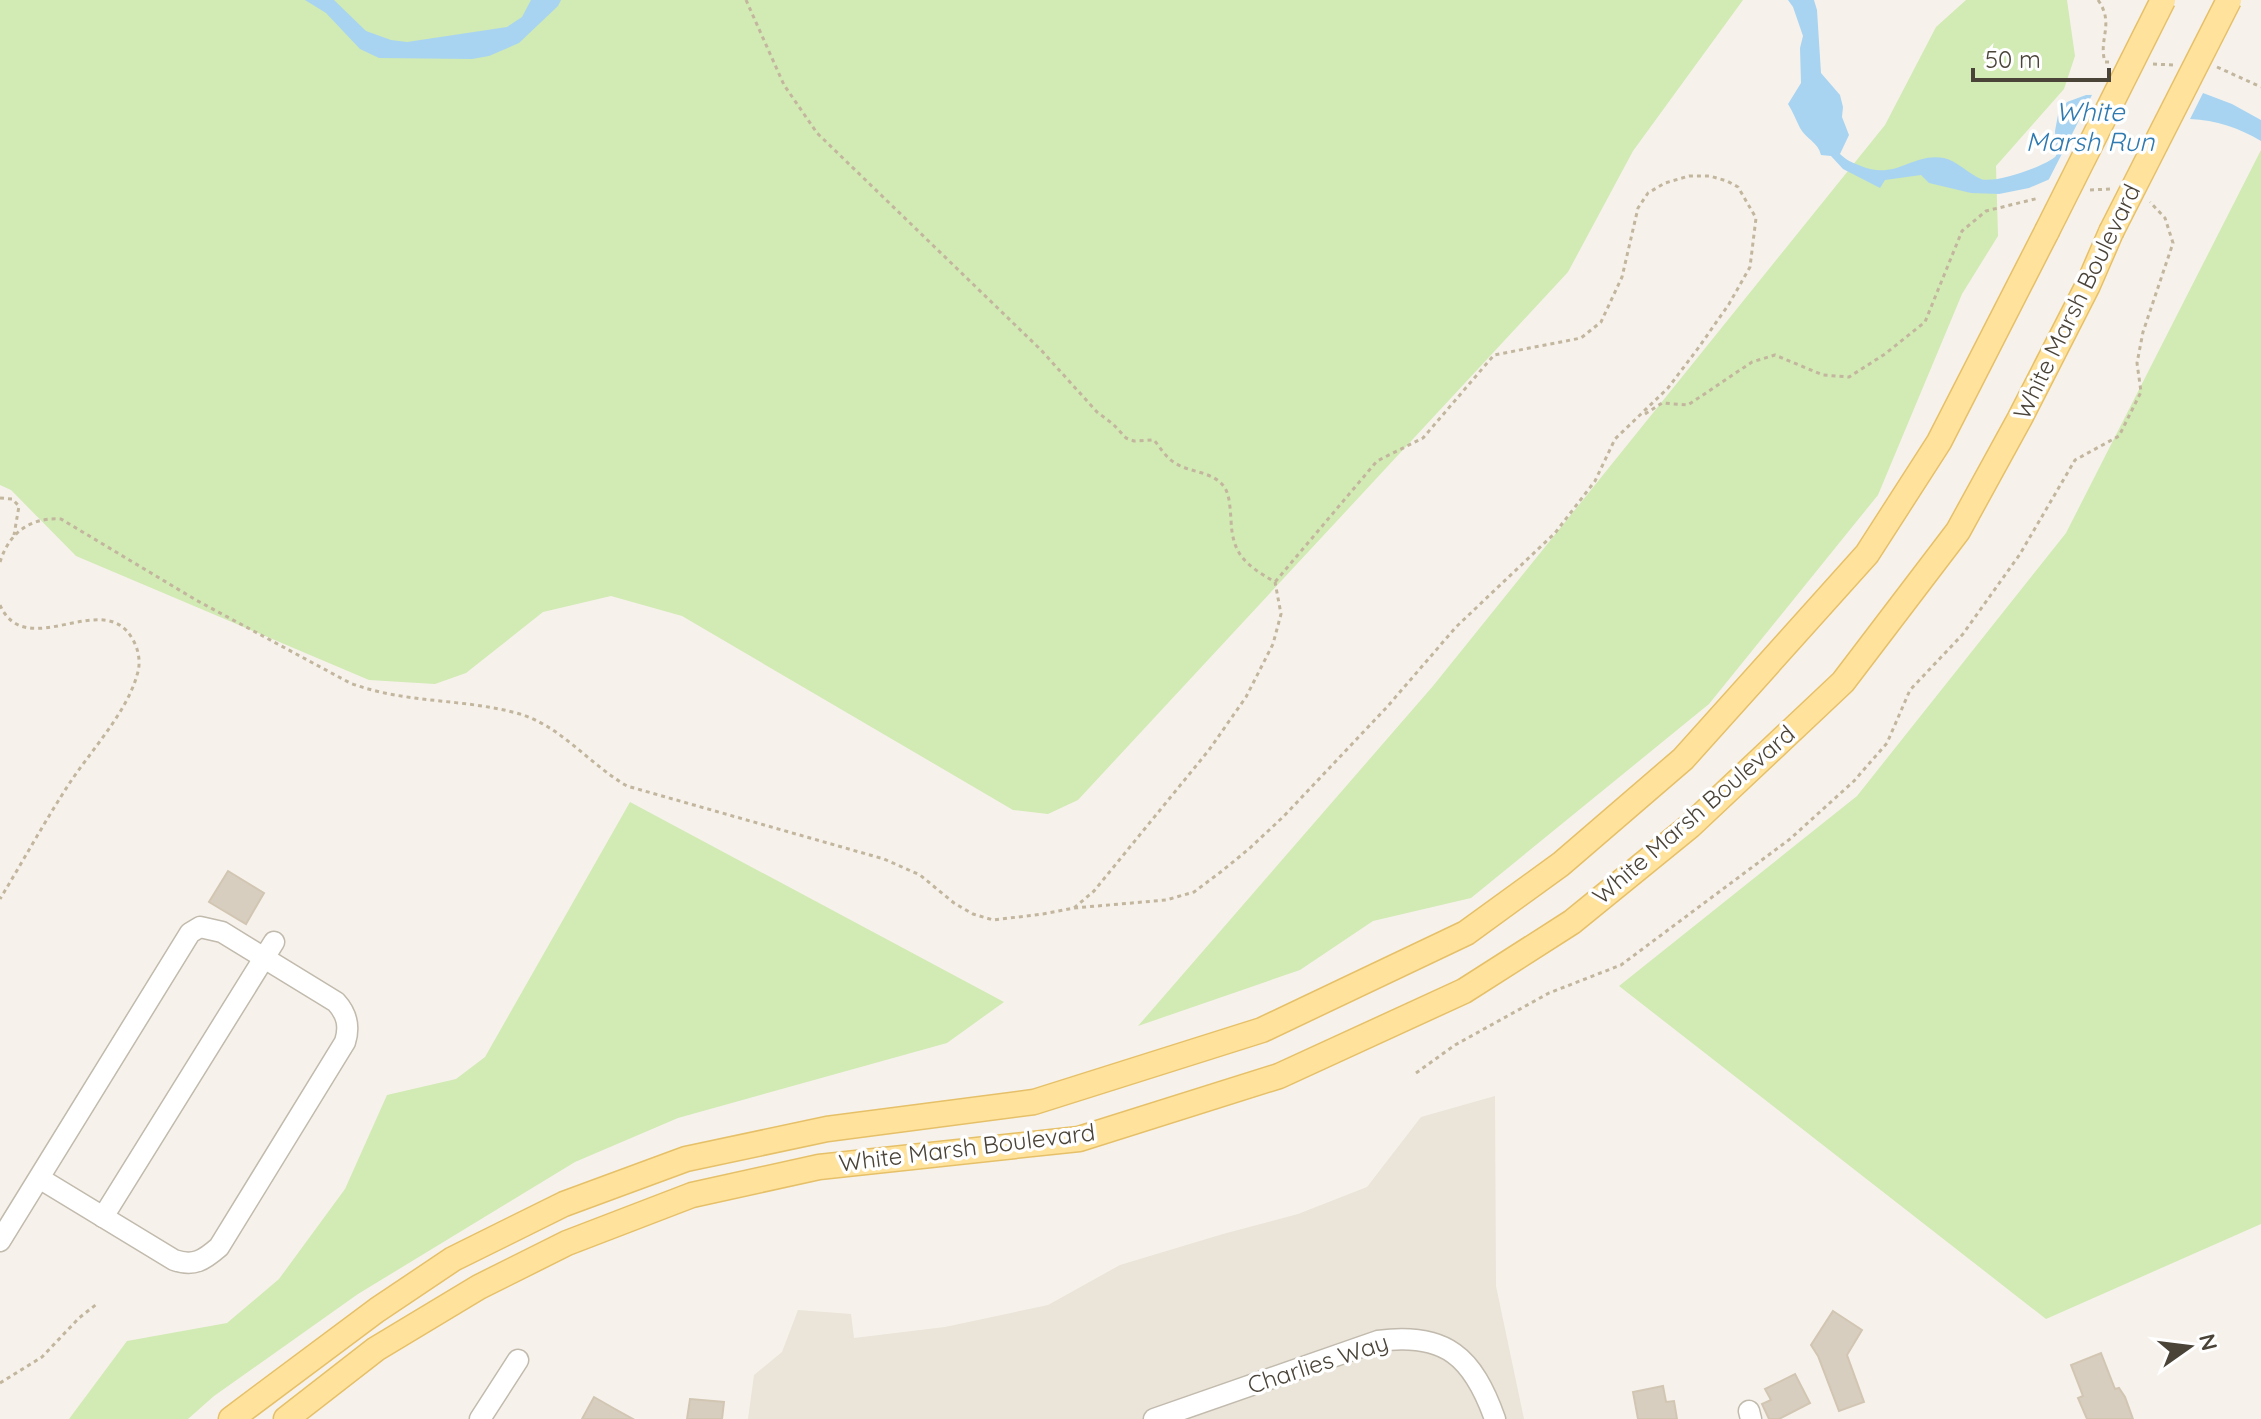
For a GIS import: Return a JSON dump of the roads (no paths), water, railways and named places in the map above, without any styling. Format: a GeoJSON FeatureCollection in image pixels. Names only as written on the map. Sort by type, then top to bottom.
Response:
{"type":"FeatureCollection","features":[{"type":"Feature","properties":{"kind":"main road","name":"White Marsh Boulevard"},"geometry":{"type":"LineString","coordinates":[[231,1419],[377,1310],[453,1259],[564,1204],[686,1159],[827,1129],[1034,1102],[1262,1030],[1466,933],[1561,864],[1683,759],[1867,554],[1939,442],[2163,0]]}},
{"type":"Feature","properties":{"kind":"main road","name":"White Marsh Boulevard"},"geometry":{"type":"LineString","coordinates":[[286,1419],[376,1349],[479,1287],[567,1243],[692,1195],[819,1167],[1079,1139],[1279,1076],[1464,991],[1572,922],[1690,826],[1843,682],[1958,531],[2088,285],[2111,232],[2229,0]]}},
{"type":"Feature","properties":{"kind":"street"},"geometry":{"type":"LineString","coordinates":[[0,1241],[190,933],[200,927],[211,928],[269,950],[336,1002],[346,1016],[348,1033],[345,1042],[233,1226],[219,1247],[205,1260],[185,1264],[174,1260],[103,1217],[34,1186]]}},
{"type":"Feature","properties":{"kind":"street"},"geometry":{"type":"LineString","coordinates":[[103,1217],[269,950]]}},
{"type":"Feature","properties":{"kind":"street","name":"Charlies Way"},"geometry":{"type":"LineString","coordinates":[[1154,1419],[1378,1341],[1400,1338],[1428,1341],[1450,1351],[1469,1365],[1484,1389],[1495,1419]]}},
{"type":"Feature","properties":{"kind":"street"},"geometry":{"type":"LineString","coordinates":[[480,1419],[518,1360]]}},
{"type":"Feature","properties":{"kind":"water"},"geometry":{"type":"Polygon","coordinates":[[[305,0],[334,0],[366,31],[407,42],[507,27],[522,17],[531,0],[561,0],[519,43],[489,56],[472,59],[379,58],[360,49],[326,13],[305,0]]]}},
{"type":"Feature","properties":{"kind":"water","name":"White Marsh Run"},"geometry":{"type":"Polygon","coordinates":[[[1788,0],[1814,0],[1821,73],[1840,95],[1842,117],[1849,135],[1840,154],[1873,170],[1894,168],[1933,157],[1949,160],[1981,179],[1997,179],[2020,173],[2056,156],[2058,115],[2067,102],[2086,95],[2203,93],[2261,120],[2261,141],[2227,126],[2190,119],[2029,188],[1999,194],[1971,193],[1929,183],[1921,175],[1885,180],[1880,188],[1843,169],[1831,156],[1821,155],[1800,128],[1788,104],[1801,83],[1800,48],[1803,36],[1788,0]]]}}]}
